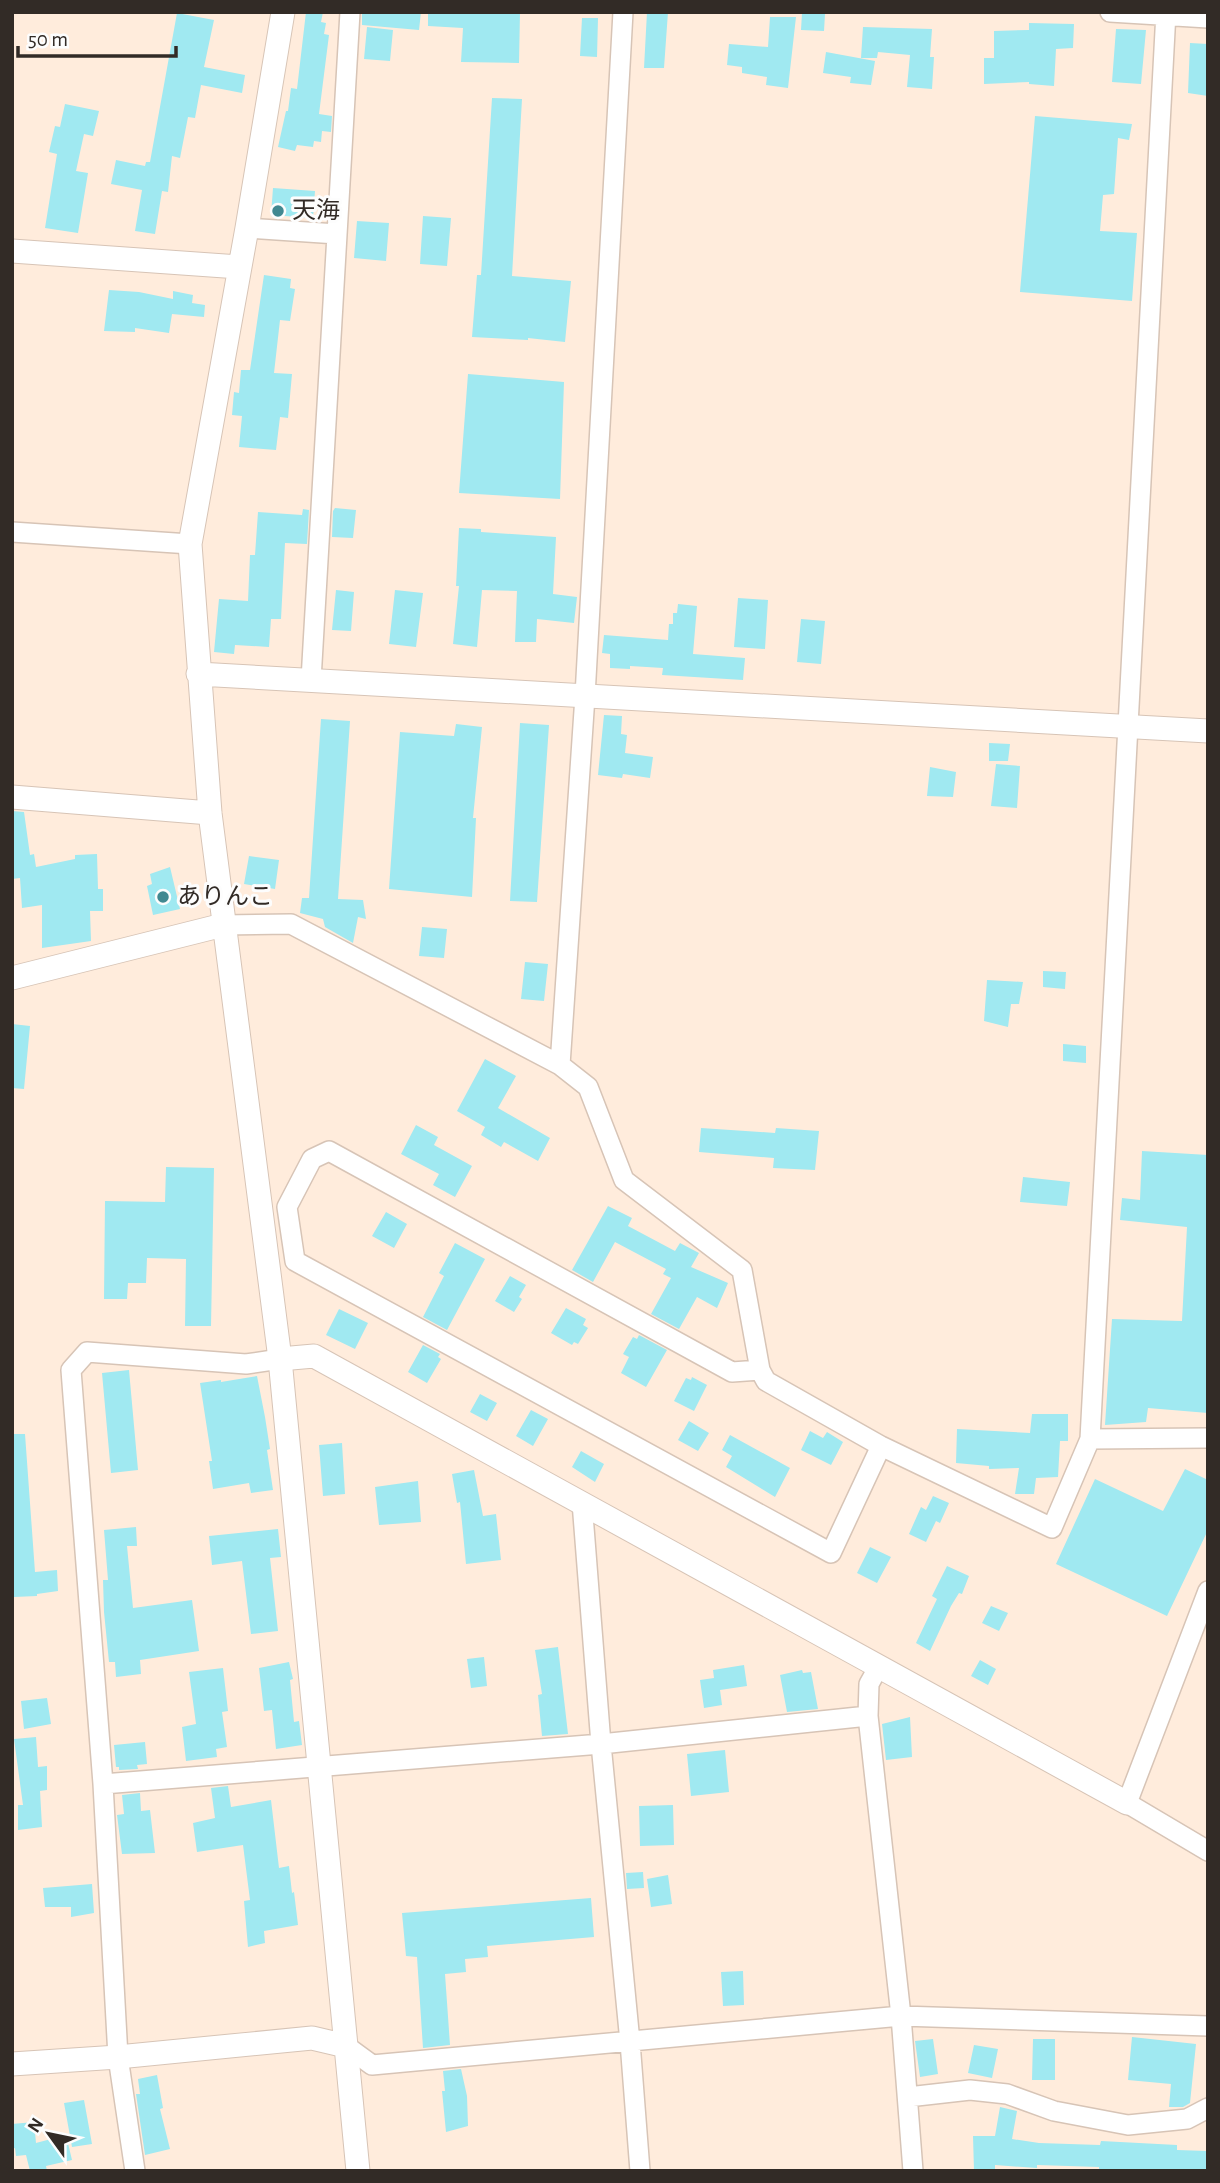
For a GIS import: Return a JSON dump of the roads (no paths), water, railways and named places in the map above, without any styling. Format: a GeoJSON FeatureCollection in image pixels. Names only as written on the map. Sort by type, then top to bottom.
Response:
{"type":"FeatureCollection","features":[{"type":"Feature","properties":{"kind":"street"},"geometry":{"type":"LineString","coordinates":[[283,12],[190,544],[210,813],[280,1359],[358,2171]]}},
{"type":"Feature","properties":{"kind":"street"},"geometry":{"type":"LineString","coordinates":[[311,680],[350,12]]}},
{"type":"Feature","properties":{"kind":"street"},"geometry":{"type":"LineString","coordinates":[[560,1065],[585,695],[623,12]]}},
{"type":"Feature","properties":{"kind":"street"},"geometry":{"type":"LineString","coordinates":[[1110,12],[1208,18]]}},
{"type":"Feature","properties":{"kind":"street"},"geometry":{"type":"LineString","coordinates":[[12,978],[223,925],[292,924],[560,1065],[588,1087],[624,1180],[742,1270],[760,1370],[766,1381],[881,1446],[1052,1528],[1090,1439],[1165,14]]}},
{"type":"Feature","properties":{"kind":"street"},"geometry":{"type":"LineString","coordinates":[[247,228],[337,234]]}},
{"type":"Feature","properties":{"kind":"street"},"geometry":{"type":"LineString","coordinates":[[12,251],[239,267]]}},
{"type":"Feature","properties":{"kind":"street"},"geometry":{"type":"LineString","coordinates":[[12,533],[190,544]]}},
{"type":"Feature","properties":{"kind":"street"},"geometry":{"type":"LineString","coordinates":[[198,674],[1208,731]]}},
{"type":"Feature","properties":{"kind":"street"},"geometry":{"type":"LineString","coordinates":[[12,797],[210,813]]}},
{"type":"Feature","properties":{"kind":"street"},"geometry":{"type":"LineString","coordinates":[[760,1370],[733,1372],[330,1151],[312,1159],[287,1208],[295,1262],[831,1553],[881,1446]]}},
{"type":"Feature","properties":{"kind":"street"},"geometry":{"type":"LineString","coordinates":[[135,2171],[118,2057],[103,1784],[71,1370],[88,1352],[246,1364],[314,1356],[1127,1803],[1208,1851]]}},
{"type":"Feature","properties":{"kind":"street"},"geometry":{"type":"LineString","coordinates":[[1090,1439],[1208,1438]]}},
{"type":"Feature","properties":{"kind":"street"},"geometry":{"type":"LineString","coordinates":[[582,1502],[640,2171]]}},
{"type":"Feature","properties":{"kind":"street"},"geometry":{"type":"LineString","coordinates":[[1127,1803],[1208,1591]]}},
{"type":"Feature","properties":{"kind":"street"},"geometry":{"type":"LineString","coordinates":[[879,1666],[869,1685],[869,1716],[901,2016],[913,2171]]}},
{"type":"Feature","properties":{"kind":"street"},"geometry":{"type":"LineString","coordinates":[[103,1784],[601,1744],[869,1716]]}},
{"type":"Feature","properties":{"kind":"street"},"geometry":{"type":"LineString","coordinates":[[12,2064],[118,2057],[312,2038],[346,2046],[372,2065],[901,2016],[1208,2026]]}},
{"type":"Feature","properties":{"kind":"street"},"geometry":{"type":"LineString","coordinates":[[908,2097],[970,2090],[1007,2094],[1054,2111],[1128,2125],[1187,2119],[1208,2108]]}},
{"type":"Feature","properties":{"kind":"place","name":"天海"},"geometry":{"type":"Point","coordinates":[278,211]}},
{"type":"Feature","properties":{"kind":"place","name":"ありんこ"},"geometry":{"type":"Point","coordinates":[163,897]}}]}
